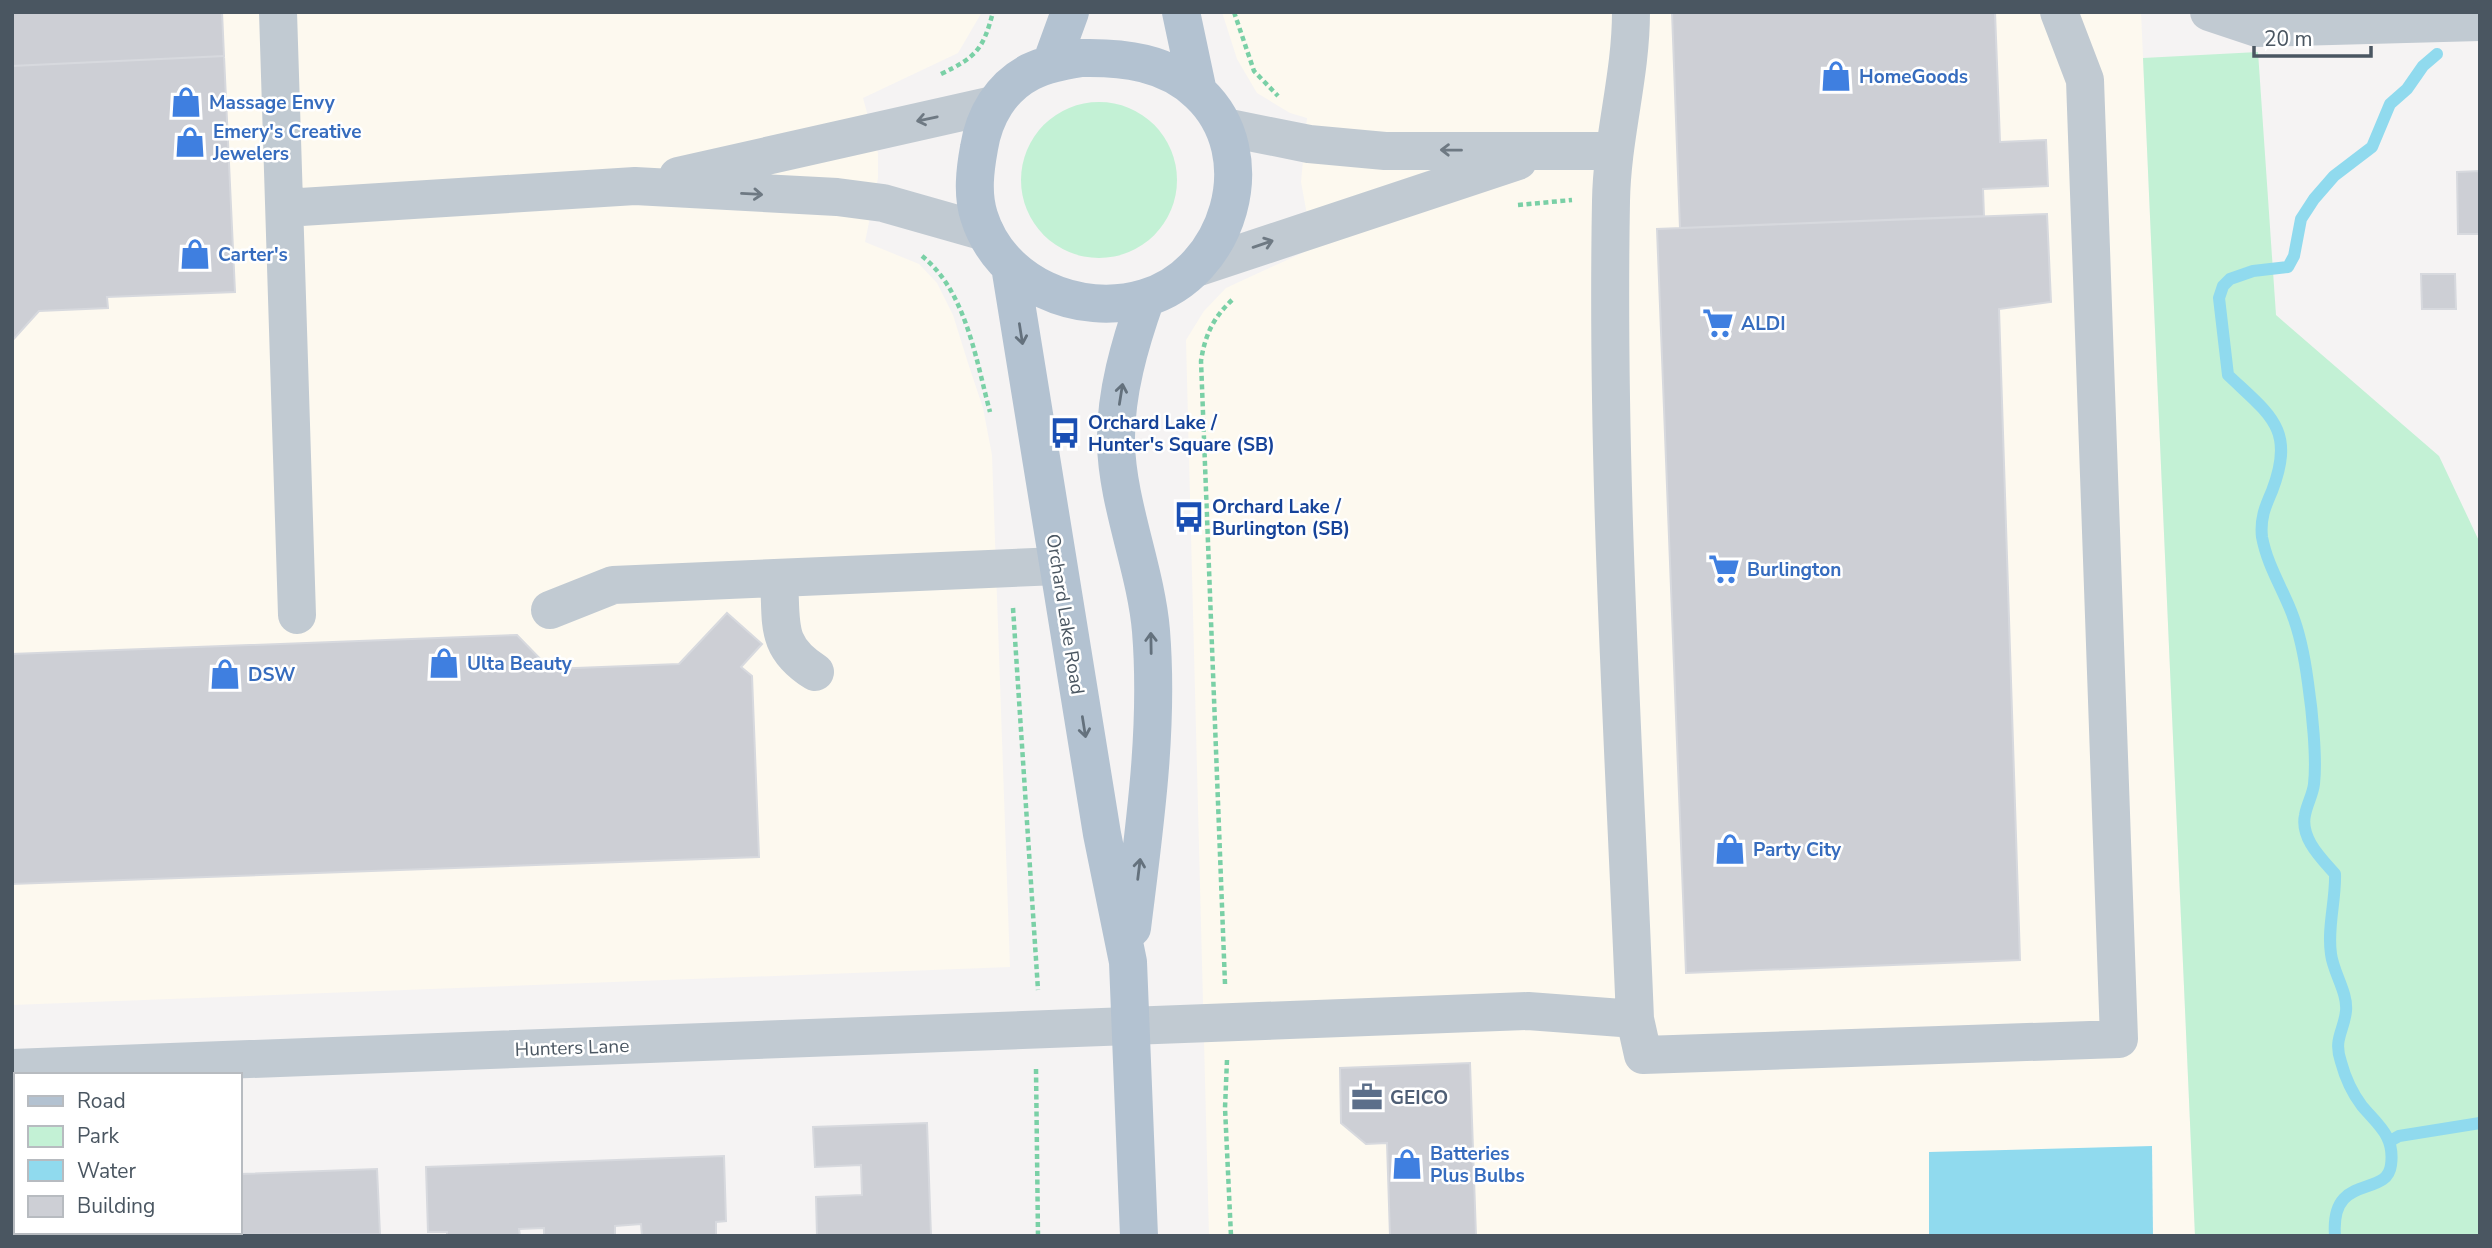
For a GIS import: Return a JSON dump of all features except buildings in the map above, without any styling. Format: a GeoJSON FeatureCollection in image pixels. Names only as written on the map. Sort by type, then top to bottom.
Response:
{"type":"FeatureCollection","features":[{"type":"Feature","properties":{"kind":"main road"},"geometry":{"type":"LineString","coordinates":[[1051,64],[1070,12]]}},
{"type":"Feature","properties":{"kind":"main road"},"geometry":{"type":"LineString","coordinates":[[1181,12],[1198,92]]}},
{"type":"Feature","properties":{"kind":"main road"},"geometry":{"type":"LineString","coordinates":[[1081,58],[1126,58],[1174,75],[1198,92],[1224,127],[1232,154],[1233,184],[1219,239],[1199,267],[1179,282],[1146,298],[1103,303],[1066,299],[1044,290],[995,252],[985,232],[975,193],[976,166],[983,126],[993,105],[1029,73],[1051,64],[1081,58]]}},
{"type":"Feature","properties":{"kind":"main road","name":"Orchard Lake Road"},"geometry":{"type":"LineString","coordinates":[[1010,266],[1101,834],[1128,961],[1139,1236]]}},
{"type":"Feature","properties":{"kind":"main road","name":"Orchard Lake Road"},"geometry":{"type":"LineString","coordinates":[[1128,961],[1144,834],[1153,714],[1152,658],[1151,630],[1116,444],[1127,356],[1146,298]]}},
{"type":"Feature","properties":{"kind":"street"},"geometry":{"type":"LineString","coordinates":[[278,12],[297,615]]}},
{"type":"Feature","properties":{"kind":"street"},"geometry":{"type":"LineString","coordinates":[[1631,12],[1629,58],[1614,152],[1611,199],[1614,488],[1635,1018],[1643,1055],[2119,1039],[2085,80],[2059,12]]}},
{"type":"Feature","properties":{"kind":"street"},"geometry":{"type":"LineString","coordinates":[[2209,12],[2257,28],[2480,22]]}},
{"type":"Feature","properties":{"kind":"street"},"geometry":{"type":"LineString","coordinates":[[635,186],[993,105]]}},
{"type":"Feature","properties":{"kind":"street"},"geometry":{"type":"LineString","coordinates":[[1224,127],[1310,144],[1373,150],[1614,152]]}},
{"type":"Feature","properties":{"kind":"street"},"geometry":{"type":"LineString","coordinates":[[1199,267],[1318,225],[1544,153]]}},
{"type":"Feature","properties":{"kind":"street"},"geometry":{"type":"LineString","coordinates":[[285,208],[635,186],[837,197],[883,203],[985,232]]}},
{"type":"Feature","properties":{"kind":"street"},"geometry":{"type":"LineString","coordinates":[[550,610],[613,585],[1058,566]]}},
{"type":"Feature","properties":{"kind":"street"},"geometry":{"type":"LineString","coordinates":[[779,579],[783,640],[794,659],[815,672]]}},
{"type":"Feature","properties":{"kind":"street","name":"Hunters Lane"},"geometry":{"type":"LineString","coordinates":[[12,1068],[1038,1029],[1132,1028],[1528,1011],[1635,1018]]}},
{"type":"Feature","properties":{"kind":"path"},"geometry":{"type":"LineString","coordinates":[[939,75],[973,57],[984,45],[993,12]]}},
{"type":"Feature","properties":{"kind":"path"},"geometry":{"type":"LineString","coordinates":[[1234,12],[1254,71],[1265,85],[1288,101]]}},
{"type":"Feature","properties":{"kind":"path"},"geometry":{"type":"LineString","coordinates":[[1508,206],[1611,199]]}},
{"type":"Feature","properties":{"kind":"path"},"geometry":{"type":"LineString","coordinates":[[912,251],[934,265],[949,287],[964,323],[992,418]]}},
{"type":"Feature","properties":{"kind":"path"},"geometry":{"type":"LineString","coordinates":[[1231,1236],[1201,360],[1204,339],[1217,314],[1234,298]]}},
{"type":"Feature","properties":{"kind":"path"},"geometry":{"type":"LineString","coordinates":[[1011,566],[1037,946],[1038,1236]]}},
{"type":"Feature","properties":{"kind":"shaded area"},"geometry":{"type":"Polygon","coordinates":[[[12,12],[982,12],[958,53],[863,98],[878,153],[878,178],[865,242],[919,264],[937,283],[953,315],[983,408],[992,455],[1010,967],[12,1005],[12,12]]]}},
{"type":"Feature","properties":{"kind":"shaded area"},"geometry":{"type":"Polygon","coordinates":[[[1222,12],[2141,12],[2195,1236],[1209,1236],[1186,340],[1204,311],[1226,288],[1313,248],[1301,182],[1307,118],[1290,113],[1257,93],[1237,59],[1222,12]]]}},
{"type":"Feature","properties":{"kind":"green space"},"geometry":{"type":"Polygon","coordinates":[[[2258,52],[2276,315],[2439,456],[2480,543],[2480,1236],[2195,1236],[2143,58],[2258,52]]]}},
{"type":"Feature","properties":{"kind":"green space"},"geometry":{"type":"Polygon","coordinates":[[[1099,102],[1129,108],[1154,125],[1171,150],[1177,180],[1171,210],[1154,235],[1129,252],[1099,258],[1069,252],[1044,235],[1027,210],[1021,180],[1027,150],[1044,125],[1069,108],[1099,102]]]}},
{"type":"Feature","properties":{"kind":"water"},"geometry":{"type":"Polygon","coordinates":[[[2152,1146],[2153,1236],[1929,1236],[1929,1152],[2152,1146]]]}},
{"type":"Feature","properties":{"kind":"waterway"},"geometry":{"type":"LineString","coordinates":[[2335,1236],[2336,1216],[2341,1202],[2349,1194],[2380,1181],[2387,1175],[2392,1155],[2384,1132],[2352,1091],[2339,1054],[2346,1004],[2332,961],[2330,944],[2335,874],[2313,847],[2304,823],[2315,773],[2314,734],[2307,674],[2294,619],[2271,566],[2262,537],[2264,513],[2279,470],[2280,438],[2267,413],[2228,375],[2219,298],[2223,286],[2230,279],[2253,271],[2288,267],[2294,256],[2301,219],[2314,199],[2334,176],[2372,147],[2390,104],[2407,89],[2423,66],[2437,54]]}},
{"type":"Feature","properties":{"kind":"waterway"},"geometry":{"type":"LineString","coordinates":[[2390,1141],[2399,1136],[2480,1123]]}},
{"type":"Feature","properties":{"kind":"place","name":"HomeGoods"},"geometry":{"type":"Point","coordinates":[1836,76]}},
{"type":"Feature","properties":{"kind":"place","name":"Massage Envy"},"geometry":{"type":"Point","coordinates":[186,102]}},
{"type":"Feature","properties":{"kind":"place","name":"Emery's Creative Jewelers"},"geometry":{"type":"Point","coordinates":[190,142]}},
{"type":"Feature","properties":{"kind":"place","name":"Carter's"},"geometry":{"type":"Point","coordinates":[195,254]}},
{"type":"Feature","properties":{"kind":"place","name":"ALDI"},"geometry":{"type":"Point","coordinates":[1718,323]}},
{"type":"Feature","properties":{"kind":"place","name":"Orchard Lake / Hunter's Square (SB)"},"geometry":{"type":"Point","coordinates":[1065,433]}},
{"type":"Feature","properties":{"kind":"place","name":"Orchard Lake / Burlington (SB)"},"geometry":{"type":"Point","coordinates":[1189,517]}},
{"type":"Feature","properties":{"kind":"place","name":"Burlington"},"geometry":{"type":"Point","coordinates":[1724,569]}},
{"type":"Feature","properties":{"kind":"place","name":"Ulta Beauty"},"geometry":{"type":"Point","coordinates":[444,663]}},
{"type":"Feature","properties":{"kind":"place","name":"DSW"},"geometry":{"type":"Point","coordinates":[225,674]}},
{"type":"Feature","properties":{"kind":"place","name":"Party City"},"geometry":{"type":"Point","coordinates":[1730,849]}},
{"type":"Feature","properties":{"kind":"place","name":"GEICO"},"geometry":{"type":"Point","coordinates":[1367,1097]}},
{"type":"Feature","properties":{"kind":"place","name":"Batteries Plus Bulbs"},"geometry":{"type":"Point","coordinates":[1407,1164]}}]}
